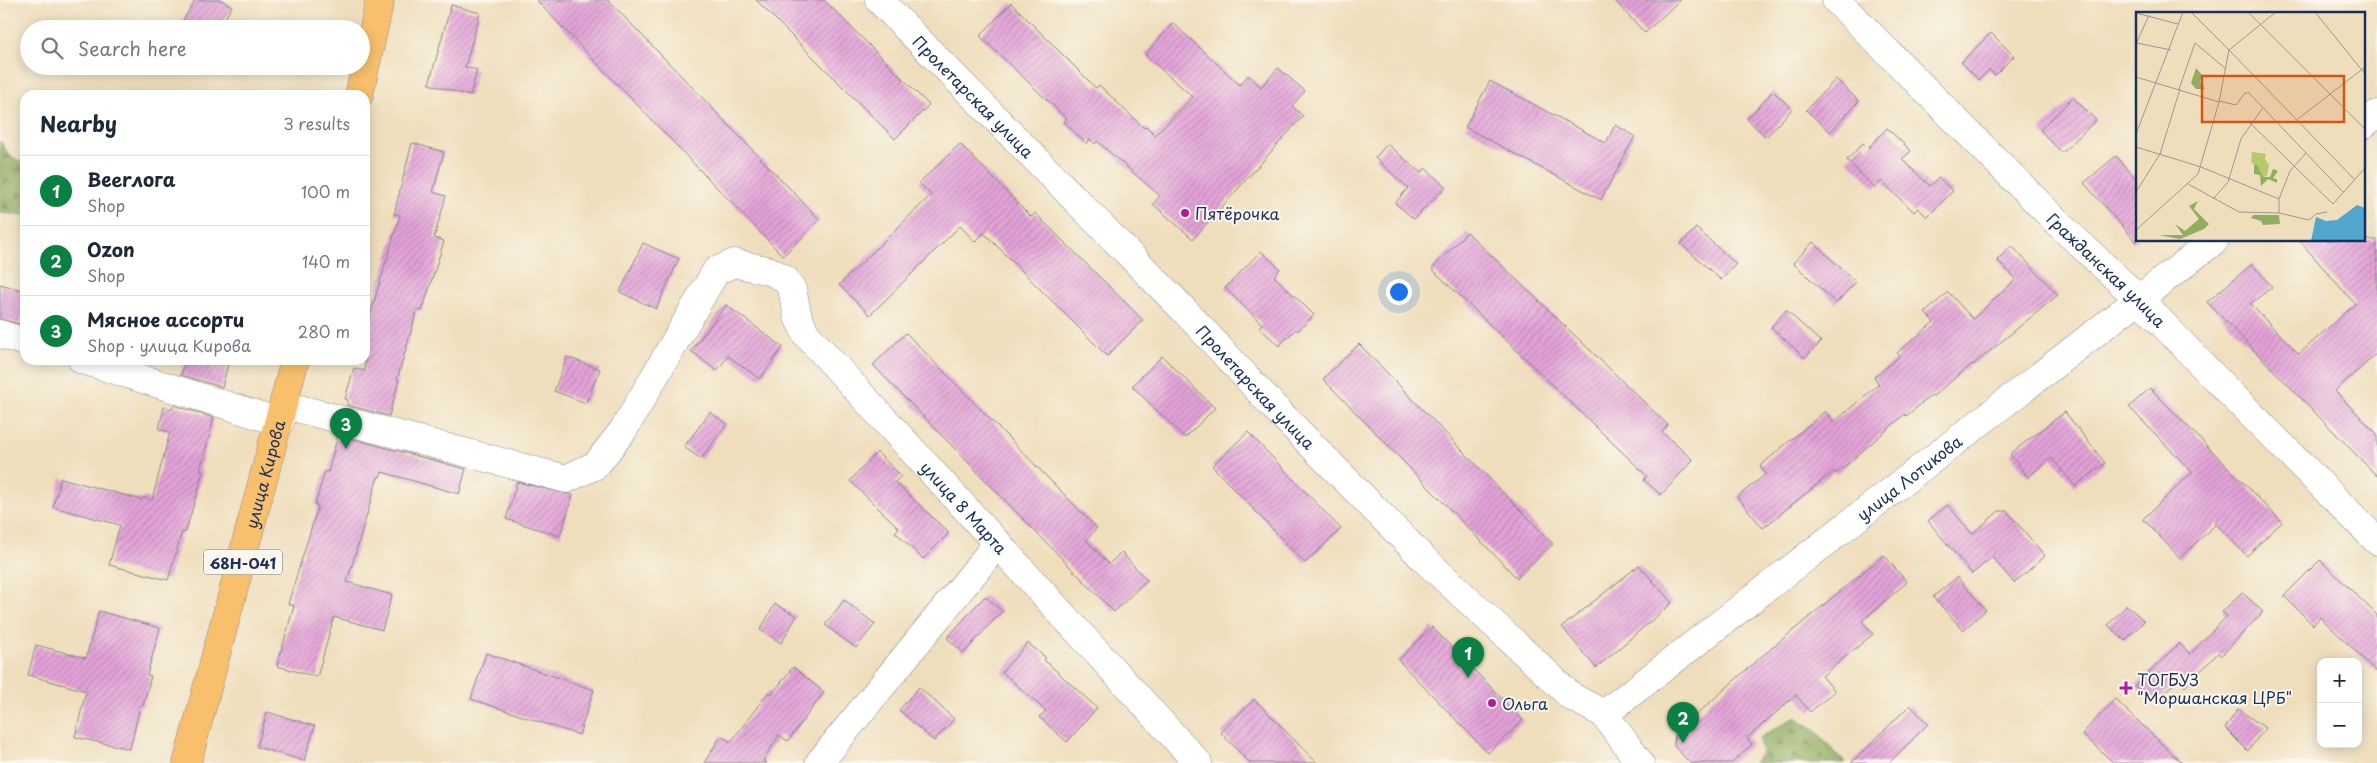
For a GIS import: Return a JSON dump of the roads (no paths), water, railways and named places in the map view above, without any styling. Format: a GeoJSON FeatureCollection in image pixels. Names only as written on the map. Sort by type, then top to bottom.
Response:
{"type":"FeatureCollection","features":[{"type":"Feature","properties":{"kind":"main road"},"geometry":{"type":"LineString","coordinates":[[370,45],[380,0]]}},
{"type":"Feature","properties":{"kind":"main road"},"geometry":{"type":"LineString","coordinates":[[360,90],[363,75]]}},
{"type":"Feature","properties":{"kind":"main road","name":"улица Кирова"},"geometry":{"type":"LineString","coordinates":[[187,763],[295,365]]}},
{"type":"Feature","properties":{"kind":"street","name":"Пролетарская улица"},"geometry":{"type":"LineString","coordinates":[[878,0],[1184,310],[1274,408],[1424,559],[1572,697],[1604,714],[1640,763]]}},
{"type":"Feature","properties":{"kind":"street","name":"Гражданская улица"},"geometry":{"type":"LineString","coordinates":[[1836,0],[2063,228],[2140,299],[2208,371],[2377,541]]}},
{"type":"Feature","properties":{"kind":"street"},"geometry":{"type":"LineString","coordinates":[[2364,124],[2377,114]]}},
{"type":"Feature","properties":{"kind":"street","name":"улица Лотикова"},"geometry":{"type":"LineString","coordinates":[[1604,714],[2214,241]]}},
{"type":"Feature","properties":{"kind":"street","name":"улица 8 Марта"},"geometry":{"type":"LineString","coordinates":[[283,414],[566,479],[596,465],[624,429],[716,271],[734,263],[770,271],[785,279],[792,290],[798,318],[806,334],[1198,763]]}},
{"type":"Feature","properties":{"kind":"street"},"geometry":{"type":"LineString","coordinates":[[0,334],[20,340]]}},
{"type":"Feature","properties":{"kind":"street"},"geometry":{"type":"LineString","coordinates":[[101,365],[283,414]]}},
{"type":"Feature","properties":{"kind":"street"},"geometry":{"type":"LineString","coordinates":[[819,763],[998,543]]}},
{"type":"Feature","properties":{"kind":"place","name":"Пятёрочка"},"geometry":{"type":"Point","coordinates":[1185,213]}},
{"type":"Feature","properties":{"kind":"place","name":"Мясное ассорти"},"geometry":{"type":"Point","coordinates":[346,449]}},
{"type":"Feature","properties":{"kind":"place","name":"Beerлога"},"geometry":{"type":"Point","coordinates":[1468,678]}},
{"type":"Feature","properties":{"kind":"place","name":"ТОГБУЗ \"Моршанская ЦРБ\""},"geometry":{"type":"Point","coordinates":[2126,688]}},
{"type":"Feature","properties":{"kind":"place","name":"Ольга"},"geometry":{"type":"Point","coordinates":[1492,703]}},
{"type":"Feature","properties":{"kind":"place","name":"Ozon"},"geometry":{"type":"Point","coordinates":[1683,743]}}]}
